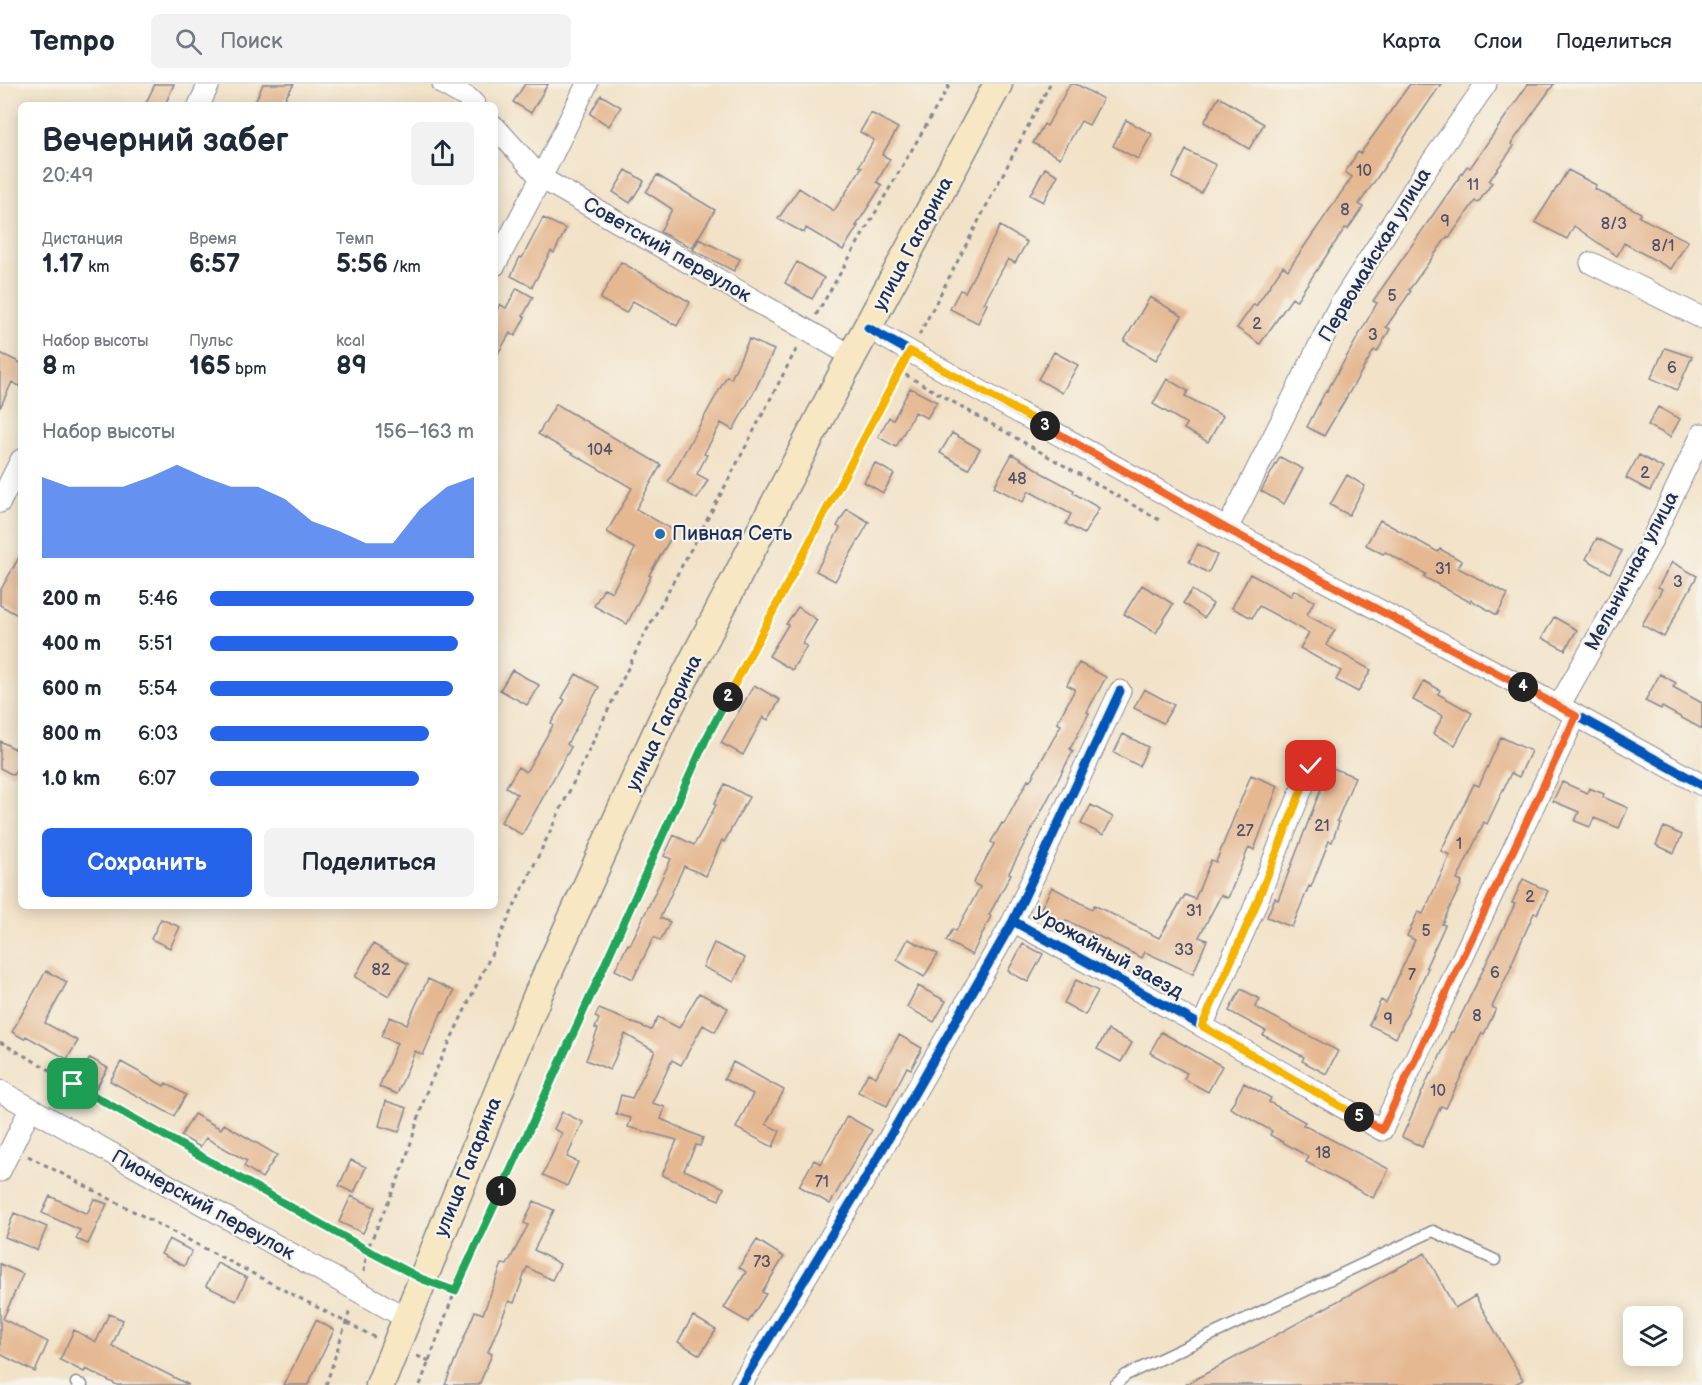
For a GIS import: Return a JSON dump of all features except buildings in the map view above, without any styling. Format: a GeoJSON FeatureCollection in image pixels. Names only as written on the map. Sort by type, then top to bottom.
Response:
{"type":"FeatureCollection","features":[{"type":"Feature","properties":{"kind":"main road","name":"улица Гагарина"},"geometry":{"type":"LineString","coordinates":[[380,1385],[539,992],[662,721],[852,356],[998,84]]}},
{"type":"Feature","properties":{"kind":"street"},"geometry":{"type":"LineString","coordinates":[[200,102],[209,84]]}},
{"type":"Feature","properties":{"kind":"street"},"geometry":{"type":"LineString","coordinates":[[443,84],[472,102]]}},
{"type":"Feature","properties":{"kind":"street"},"geometry":{"type":"LineString","coordinates":[[498,259],[587,84]]}},
{"type":"Feature","properties":{"kind":"street","name":"Первомайская улица"},"geometry":{"type":"LineString","coordinates":[[1227,529],[1339,306],[1426,170],[1486,84]]}},
{"type":"Feature","properties":{"kind":"street","name":"Советский переулок"},"geometry":{"type":"LineString","coordinates":[[498,130],[541,178],[852,356]]}},
{"type":"Feature","properties":{"kind":"street"},"geometry":{"type":"LineString","coordinates":[[1591,263],[1702,318]]}},
{"type":"Feature","properties":{"kind":"street"},"geometry":{"type":"LineString","coordinates":[[868,328],[1227,529],[1702,785]]}},
{"type":"Feature","properties":{"kind":"street","name":"Мельничная улица"},"geometry":{"type":"LineString","coordinates":[[1568,711],[1702,435]]}},
{"type":"Feature","properties":{"kind":"street"},"geometry":{"type":"LineString","coordinates":[[0,502],[18,466]]}},
{"type":"Feature","properties":{"kind":"street","name":"Урожайный заезд"},"geometry":{"type":"LineString","coordinates":[[741,1385],[874,1164],[1013,921],[1120,691]]}},
{"type":"Feature","properties":{"kind":"street","name":"Урожайный заезд"},"geometry":{"type":"LineString","coordinates":[[1013,921],[1382,1130],[1568,711]]}},
{"type":"Feature","properties":{"kind":"street"},"geometry":{"type":"LineString","coordinates":[[1202,1026],[1253,912],[1311,766]]}},
{"type":"Feature","properties":{"kind":"street","name":"Пионерский переулок"},"geometry":{"type":"LineString","coordinates":[[0,1091],[406,1318]]}},
{"type":"Feature","properties":{"kind":"street"},"geometry":{"type":"LineString","coordinates":[[0,1171],[30,1108]]}},
{"type":"Feature","properties":{"kind":"lane"},"geometry":{"type":"LineString","coordinates":[[1115,1385],[1126,1375],[1434,1231],[1494,1260]]}},
{"type":"Feature","properties":{"kind":"path"},"geometry":{"type":"LineString","coordinates":[[364,1272],[367,1250],[403,1168],[428,1087],[642,639],[807,330],[950,84]]}},
{"type":"Feature","properties":{"kind":"path"},"geometry":{"type":"LineString","coordinates":[[420,1385],[455,1291],[706,739],[1050,84]]}},
{"type":"Feature","properties":{"kind":"path"},"geometry":{"type":"LineString","coordinates":[[899,371],[1161,520]]}},
{"type":"Feature","properties":{"kind":"path"},"geometry":{"type":"LineString","coordinates":[[0,1042],[422,1279]]}},
{"type":"Feature","properties":{"kind":"path"},"geometry":{"type":"LineString","coordinates":[[12,1147],[346,1323],[394,1347],[430,1361]]}},
{"type":"Feature","properties":{"kind":"path"},"geometry":{"type":"LineString","coordinates":[[326,1385],[352,1302]]}},
{"type":"Feature","properties":{"kind":"cycle path"},"geometry":{"type":"LineString","coordinates":[[868,328],[1227,529],[1702,785]]}},
{"type":"Feature","properties":{"kind":"cycle path"},"geometry":{"type":"LineString","coordinates":[[741,1385],[874,1164],[1013,921],[1120,691]]}},
{"type":"Feature","properties":{"kind":"cycle path"},"geometry":{"type":"LineString","coordinates":[[1013,921],[1382,1130],[1576,715]]}},
{"type":"Feature","properties":{"kind":"place","name":"Пивная Сеть"},"geometry":{"type":"Point","coordinates":[660,534]}},
{"type":"Feature","properties":{"kind":"route"},"geometry":{"type":"LineString","coordinates":[[73,1084],[367,1250],[422,1279],[455,1291],[706,739],[910,351],[1227,529],[1576,716],[1382,1130],[1202,1026],[1253,912],[1311,766]]}}]}
